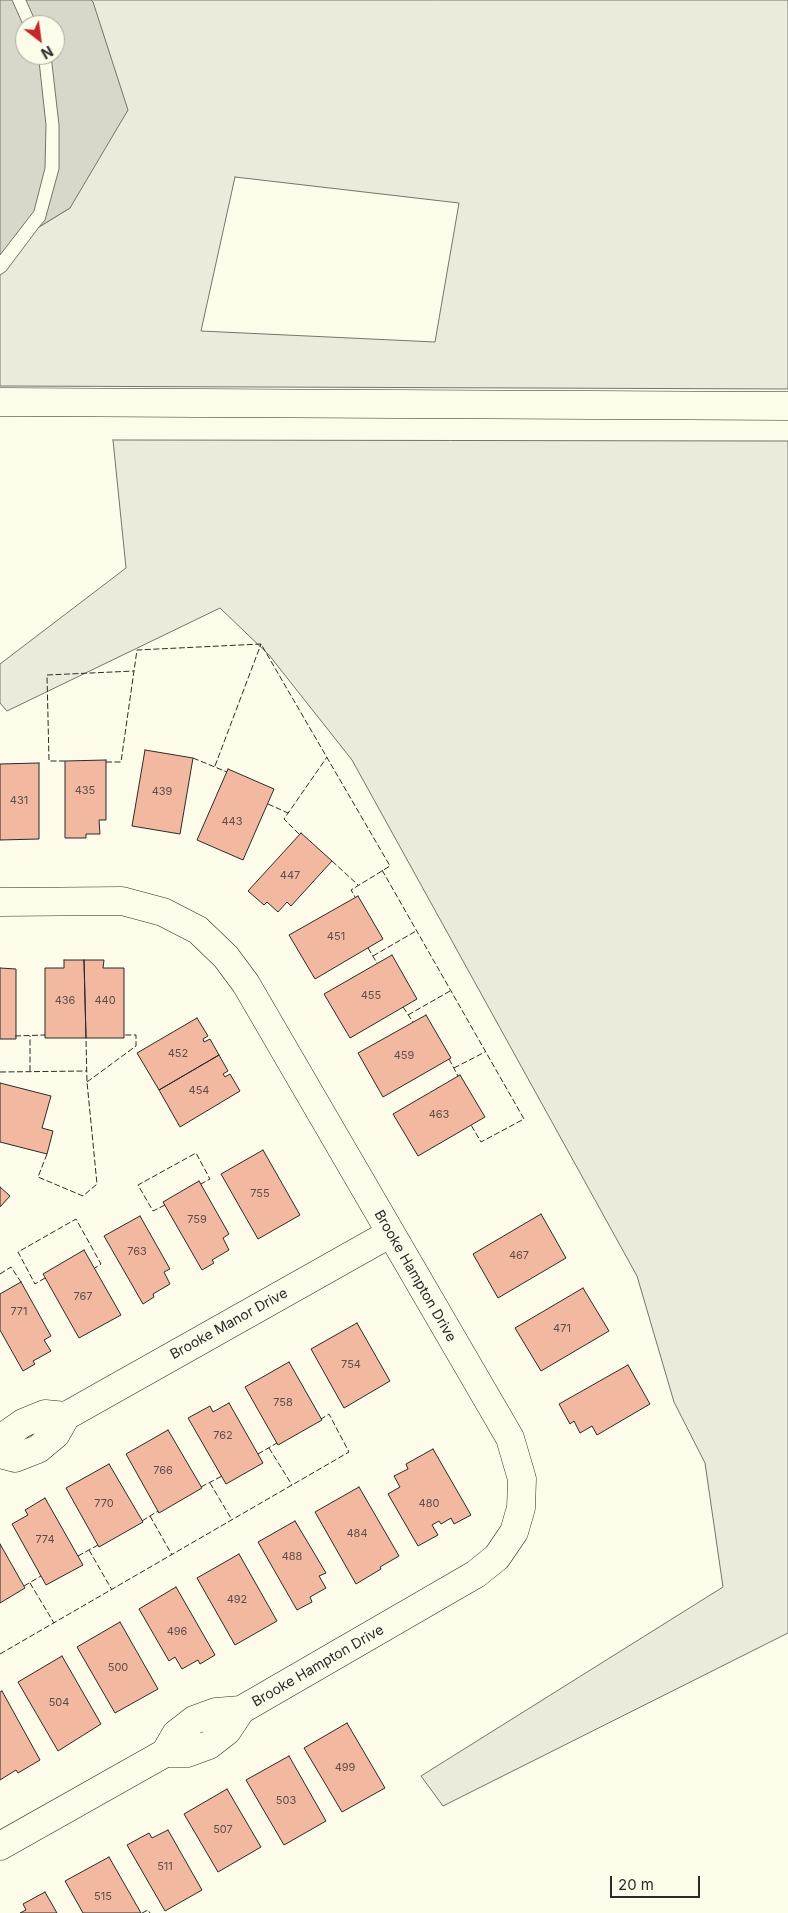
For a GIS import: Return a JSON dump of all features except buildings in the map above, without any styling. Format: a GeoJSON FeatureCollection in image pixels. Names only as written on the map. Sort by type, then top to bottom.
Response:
{"type":"FeatureCollection","features":[{"type":"Feature","properties":{"kind":"street"},"geometry":{"type":"LineString","coordinates":[[0,402],[788,406]]}},
{"type":"Feature","properties":{"kind":"street","name":"Brooke Hampton Drive"},"geometry":{"type":"LineString","coordinates":[[0,902],[122,901],[163,912],[198,930],[226,957],[246,984],[510,1438],[522,1479],[521,1508],[514,1532],[497,1557],[476,1574],[241,1710],[227,1731],[209,1745],[187,1753],[164,1753],[0,1846]]}},
{"type":"Feature","properties":{"kind":"street","name":"Brooke Manor Drive"},"geometry":{"type":"LineString","coordinates":[[0,1453],[15,1458],[38,1449],[56,1434],[66,1416],[391,1233]]}},
{"type":"Feature","properties":{"kind":"shaded area"},"geometry":{"type":"Polygon","coordinates":[[[0,0],[12,0],[19,15],[15,15],[15,65],[39,65],[46,125],[45,168],[34,211],[0,255],[0,0]]]}},
{"type":"Feature","properties":{"kind":"shaded area"},"geometry":{"type":"Polygon","coordinates":[[[26,0],[91,0],[128,110],[70,208],[39,227],[45,220],[59,169],[59,125],[52,65],[65,65],[65,15],[33,15],[26,0]]]}},
{"type":"Feature","properties":{"kind":"shaded area"},"geometry":{"type":"Polygon","coordinates":[[[91,0],[788,0],[788,389],[0,386],[0,275],[6,271],[39,227],[70,208],[93,2],[91,0]],[[235,177],[201,331],[435,342],[459,203],[235,177]]]}},
{"type":"Feature","properties":{"kind":"shaded area"},"geometry":{"type":"Polygon","coordinates":[[[113,440],[788,441],[788,1633],[443,1806],[421,1776],[723,1587],[705,1463],[674,1402],[637,1276],[352,760],[269,655],[220,608],[7,711],[0,703],[0,664],[126,568],[113,440]]]}},
{"type":"Feature","properties":{"kind":"fence"},"geometry":{"type":"LineString","coordinates":[[106,762],[121,762],[137,650],[261,644],[390,866],[351,890],[355,897]]}},
{"type":"Feature","properties":{"kind":"fence"},"geometry":{"type":"LineString","coordinates":[[215,766],[261,644]]}},
{"type":"Feature","properties":{"kind":"fence"},"geometry":{"type":"LineString","coordinates":[[65,761],[49,761],[47,675],[134,671]]}},
{"type":"Feature","properties":{"kind":"fence"},"geometry":{"type":"LineString","coordinates":[[299,834],[284,819],[327,757]]}},
{"type":"Feature","properties":{"kind":"fence"},"geometry":{"type":"LineString","coordinates":[[193,758],[227,772]]}},
{"type":"Feature","properties":{"kind":"fence"},"geometry":{"type":"LineString","coordinates":[[268,804],[288,813]]}},
{"type":"Feature","properties":{"kind":"fence"},"geometry":{"type":"LineString","coordinates":[[332,861],[358,885]]}},
{"type":"Feature","properties":{"kind":"fence"},"geometry":{"type":"LineString","coordinates":[[382,870],[524,1119],[481,1142],[471,1125]]}},
{"type":"Feature","properties":{"kind":"fence"},"geometry":{"type":"LineString","coordinates":[[373,956],[416,931]]}},
{"type":"Feature","properties":{"kind":"fence"},"geometry":{"type":"LineString","coordinates":[[368,948],[377,963]]}},
{"type":"Feature","properties":{"kind":"fence"},"geometry":{"type":"LineString","coordinates":[[408,1015],[450,991]]}},
{"type":"Feature","properties":{"kind":"fence"},"geometry":{"type":"LineString","coordinates":[[403,1007],[413,1022]]}},
{"type":"Feature","properties":{"kind":"fence"},"geometry":{"type":"LineString","coordinates":[[15,1036],[45,1035]]}},
{"type":"Feature","properties":{"kind":"fence"},"geometry":{"type":"LineString","coordinates":[[87,1082],[136,1046],[136,1035],[125,1035]]}},
{"type":"Feature","properties":{"kind":"fence"},"geometry":{"type":"LineString","coordinates":[[30,1036],[30,1071]]}},
{"type":"Feature","properties":{"kind":"fence"},"geometry":{"type":"LineString","coordinates":[[47,1154],[38,1177],[83,1196],[97,1184],[87,1082],[86,1038]]}},
{"type":"Feature","properties":{"kind":"fence"},"geometry":{"type":"LineString","coordinates":[[454,1068],[485,1052]]}},
{"type":"Feature","properties":{"kind":"fence"},"geometry":{"type":"LineString","coordinates":[[449,1059],[458,1076]]}},
{"type":"Feature","properties":{"kind":"fence"},"geometry":{"type":"LineString","coordinates":[[0,1072],[87,1071]]}},
{"type":"Feature","properties":{"kind":"fence"},"geometry":{"type":"LineString","coordinates":[[165,1205],[153,1211],[138,1185],[196,1153],[210,1179],[201,1184]]}},
{"type":"Feature","properties":{"kind":"fence"},"geometry":{"type":"LineString","coordinates":[[45,1278],[35,1284],[18,1252],[76,1219],[101,1264],[95,1268]]}},
{"type":"Feature","properties":{"kind":"fence"},"geometry":{"type":"LineString","coordinates":[[0,1274],[11,1267],[21,1282]]}},
{"type":"Feature","properties":{"kind":"fence"},"geometry":{"type":"LineString","coordinates":[[0,1654],[349,1452],[329,1414],[321,1419]]}},
{"type":"Feature","properties":{"kind":"fence"},"geometry":{"type":"LineString","coordinates":[[258,1454],[277,1443]]}},
{"type":"Feature","properties":{"kind":"fence"},"geometry":{"type":"LineString","coordinates":[[269,1448],[292,1485]]}},
{"type":"Feature","properties":{"kind":"fence"},"geometry":{"type":"LineString","coordinates":[[201,1487],[222,1476]]}},
{"type":"Feature","properties":{"kind":"fence"},"geometry":{"type":"LineString","coordinates":[[210,1483],[232,1520]]}},
{"type":"Feature","properties":{"kind":"fence"},"geometry":{"type":"LineString","coordinates":[[142,1521],[158,1511]]}},
{"type":"Feature","properties":{"kind":"fence"},"geometry":{"type":"LineString","coordinates":[[150,1516],[172,1555]]}},
{"type":"Feature","properties":{"kind":"fence"},"geometry":{"type":"LineString","coordinates":[[78,1556],[98,1545]]}},
{"type":"Feature","properties":{"kind":"fence"},"geometry":{"type":"LineString","coordinates":[[89,1550],[112,1590]]}},
{"type":"Feature","properties":{"kind":"fence"},"geometry":{"type":"LineString","coordinates":[[24,1586],[41,1576]]}},
{"type":"Feature","properties":{"kind":"fence"},"geometry":{"type":"LineString","coordinates":[[30,1583],[54,1623]]}},
{"type":"Feature","properties":{"kind":"fence"},"geometry":{"type":"LineString","coordinates":[[142,1913],[148,1910],[150,1913]]}}]}
